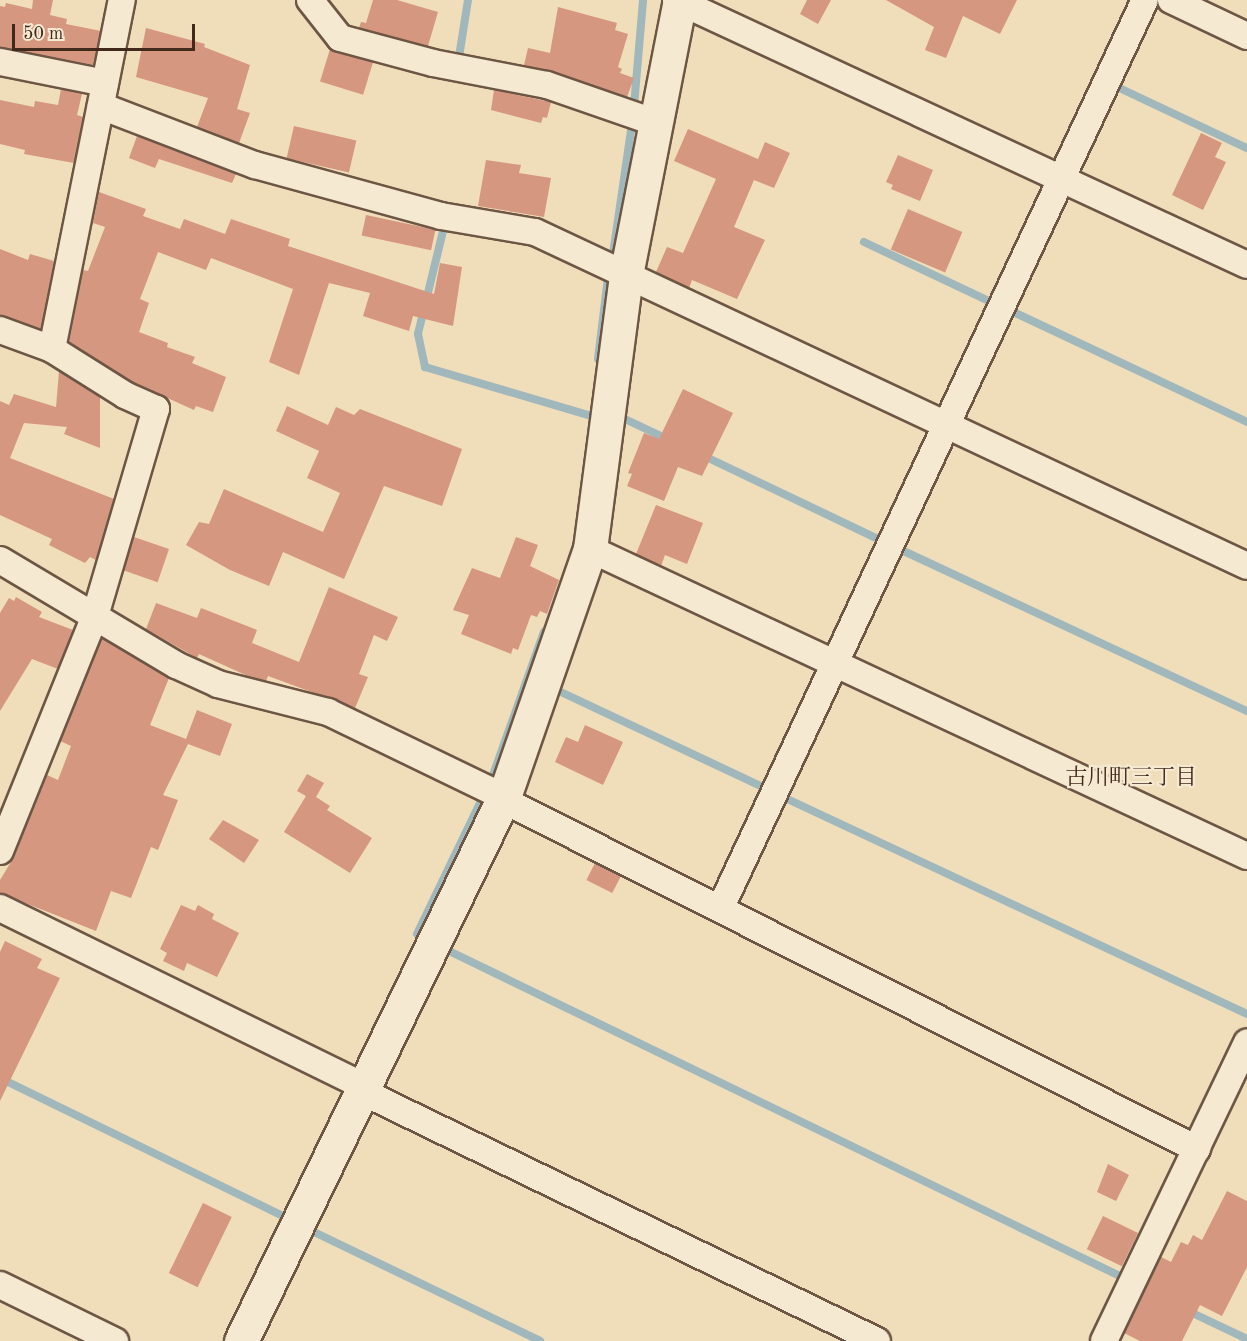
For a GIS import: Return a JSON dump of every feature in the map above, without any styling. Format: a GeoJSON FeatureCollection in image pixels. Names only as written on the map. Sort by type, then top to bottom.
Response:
{"type":"FeatureCollection","features":[{"type":"Feature","properties":{"kind":"street"},"geometry":{"type":"LineString","coordinates":[[52,349],[122,0]]}},
{"type":"Feature","properties":{"kind":"street"},"geometry":{"type":"LineString","coordinates":[[310,0],[340,38],[433,63],[547,85],[654,122]]}},
{"type":"Feature","properties":{"kind":"street"},"geometry":{"type":"LineString","coordinates":[[328,25],[337,0]]}},
{"type":"Feature","properties":{"kind":"street"},"geometry":{"type":"LineString","coordinates":[[721,907],[1145,0]]}},
{"type":"Feature","properties":{"kind":"street"},"geometry":{"type":"LineString","coordinates":[[1172,0],[1247,36]]}},
{"type":"Feature","properties":{"kind":"street"},"geometry":{"type":"LineString","coordinates":[[242,1341],[504,798],[590,549],[626,275],[679,1],[1247,266]]}},
{"type":"Feature","properties":{"kind":"street"},"geometry":{"type":"LineString","coordinates":[[0,62],[103,95],[255,165],[441,216],[535,232],[1247,566]]}},
{"type":"Feature","properties":{"kind":"street"},"geometry":{"type":"LineString","coordinates":[[0,330],[52,349],[125,395],[156,409],[95,616],[0,851]]}},
{"type":"Feature","properties":{"kind":"street"},"geometry":{"type":"LineString","coordinates":[[590,549],[1247,856]]}},
{"type":"Feature","properties":{"kind":"street"},"geometry":{"type":"LineString","coordinates":[[0,560],[176,665],[218,684],[328,712],[721,907],[1197,1149]]}},
{"type":"Feature","properties":{"kind":"street"},"geometry":{"type":"LineString","coordinates":[[0,908],[364,1090],[877,1341]]}},
{"type":"Feature","properties":{"kind":"street"},"geometry":{"type":"LineString","coordinates":[[1104,1341],[1247,1043]]}},
{"type":"Feature","properties":{"kind":"street"},"geometry":{"type":"LineString","coordinates":[[0,1285],[115,1341]]}},
{"type":"Feature","properties":{"kind":"building"},"geometry":{"type":"Polygon","coordinates":[[[33,0],[53,0],[50,15],[67,19],[66,24],[101,31],[94,65],[0,47],[0,6],[5,7],[6,3],[32,9],[33,0]]]}},
{"type":"Feature","properties":{"kind":"building"},"geometry":{"type":"Polygon","coordinates":[[[373,0],[397,0],[438,12],[428,46],[359,28],[361,22],[366,23],[373,0]]]}},
{"type":"Feature","properties":{"kind":"building"},"geometry":{"type":"Polygon","coordinates":[[[807,0],[831,0],[818,24],[800,14],[807,0]]]}},
{"type":"Feature","properties":{"kind":"building"},"geometry":{"type":"Polygon","coordinates":[[[886,0],[1017,0],[1000,34],[963,16],[946,58],[925,50],[934,27],[886,0]]]}},
{"type":"Feature","properties":{"kind":"building"},"geometry":{"type":"Polygon","coordinates":[[[558,7],[617,23],[615,30],[628,34],[618,67],[622,69],[620,73],[634,78],[627,97],[524,65],[528,48],[550,53],[558,7]]]}},
{"type":"Feature","properties":{"kind":"building"},"geometry":{"type":"Polygon","coordinates":[[[146,28],[205,44],[204,47],[250,65],[237,109],[250,113],[239,143],[197,127],[208,98],[136,77],[146,28]]]}},
{"type":"Feature","properties":{"kind":"building"},"geometry":{"type":"Polygon","coordinates":[[[330,49],[373,62],[363,95],[320,82],[330,49]]]}},
{"type":"Feature","properties":{"kind":"building"},"geometry":{"type":"Polygon","coordinates":[[[61,89],[82,94],[77,115],[83,117],[74,163],[24,154],[25,150],[0,144],[0,100],[34,107],[35,101],[58,105],[61,89]]]}},
{"type":"Feature","properties":{"kind":"building"},"geometry":{"type":"Polygon","coordinates":[[[494,90],[551,102],[547,118],[543,117],[541,123],[491,110],[494,90]]]}},
{"type":"Feature","properties":{"kind":"building"},"geometry":{"type":"Polygon","coordinates":[[[294,126],[356,140],[349,173],[287,158],[294,126]]]}},
{"type":"Feature","properties":{"kind":"building"},"geometry":{"type":"Polygon","coordinates":[[[688,129],[758,159],[765,142],[790,153],[774,188],[754,180],[734,227],[765,240],[737,299],[692,280],[689,288],[656,272],[667,247],[683,253],[716,179],[674,161],[688,129]]]}},
{"type":"Feature","properties":{"kind":"building"},"geometry":{"type":"Polygon","coordinates":[[[1201,133],[1222,143],[1215,157],[1226,162],[1203,210],[1172,195],[1201,133]]]}},
{"type":"Feature","properties":{"kind":"building"},"geometry":{"type":"Polygon","coordinates":[[[137,136],[236,174],[232,183],[159,159],[155,168],[129,158],[137,136]]]}},
{"type":"Feature","properties":{"kind":"building"},"geometry":{"type":"Polygon","coordinates":[[[898,155],[933,170],[920,201],[891,189],[893,185],[886,182],[898,155]]]}},
{"type":"Feature","properties":{"kind":"building"},"geometry":{"type":"Polygon","coordinates":[[[486,160],[521,165],[519,173],[551,178],[544,217],[478,206],[486,160]]]}},
{"type":"Feature","properties":{"kind":"building"},"geometry":{"type":"Polygon","coordinates":[[[99,192],[146,209],[143,216],[180,229],[184,219],[225,234],[231,219],[290,239],[288,246],[434,294],[440,263],[462,267],[453,326],[413,316],[409,331],[363,316],[370,293],[329,283],[299,375],[269,362],[293,289],[211,258],[206,270],[158,252],[140,299],[149,303],[139,332],[168,343],[167,347],[195,357],[192,363],[226,377],[213,412],[196,406],[194,410],[132,382],[69,342],[83,270],[88,271],[105,227],[93,223],[99,192]]]}},
{"type":"Feature","properties":{"kind":"building"},"geometry":{"type":"Polygon","coordinates":[[[908,209],[962,232],[945,273],[891,250],[908,209]]]}},
{"type":"Feature","properties":{"kind":"building"},"geometry":{"type":"Polygon","coordinates":[[[366,215],[435,230],[431,250],[362,236],[366,215]]]}},
{"type":"Feature","properties":{"kind":"building"},"geometry":{"type":"Polygon","coordinates":[[[0,249],[28,260],[30,254],[54,261],[41,329],[0,315],[0,249]]]}},
{"type":"Feature","properties":{"kind":"building"},"geometry":{"type":"Polygon","coordinates":[[[59,371],[100,397],[100,448],[64,434],[67,427],[24,423],[10,458],[114,499],[96,560],[90,557],[85,563],[49,545],[52,539],[0,515],[0,401],[9,405],[14,394],[56,407],[59,371]]]}},
{"type":"Feature","properties":{"kind":"building"},"geometry":{"type":"Polygon","coordinates":[[[683,389],[733,413],[702,476],[678,467],[664,501],[627,486],[632,474],[628,473],[644,433],[659,439],[683,389]]]}},
{"type":"Feature","properties":{"kind":"building"},"geometry":{"type":"Polygon","coordinates":[[[287,406],[328,425],[336,407],[354,415],[360,409],[462,449],[442,506],[384,486],[344,579],[283,552],[269,586],[230,570],[186,545],[199,522],[209,524],[224,489],[323,532],[340,493],[307,478],[319,451],[276,431],[287,406]]]}},
{"type":"Feature","properties":{"kind":"building"},"geometry":{"type":"Polygon","coordinates":[[[656,505],[703,523],[687,564],[665,555],[661,566],[636,554],[656,505]]]}},
{"type":"Feature","properties":{"kind":"building"},"geometry":{"type":"Polygon","coordinates":[[[134,537],[169,549],[158,582],[123,570],[134,537]]]}},
{"type":"Feature","properties":{"kind":"building"},"geometry":{"type":"Polygon","coordinates":[[[516,537],[538,545],[530,566],[559,580],[547,614],[540,611],[537,617],[531,615],[518,650],[513,648],[511,654],[461,634],[469,615],[453,610],[472,568],[500,578],[516,537]]]}},
{"type":"Feature","properties":{"kind":"building"},"geometry":{"type":"Polygon","coordinates":[[[329,587],[398,617],[387,641],[374,635],[359,674],[368,677],[355,708],[268,676],[266,681],[250,677],[199,654],[197,658],[146,629],[156,603],[197,618],[201,608],[257,630],[252,643],[299,662],[329,587]]]}},
{"type":"Feature","properties":{"kind":"building"},"geometry":{"type":"Polygon","coordinates":[[[16,597],[42,612],[39,617],[73,630],[58,669],[32,659],[0,711],[0,613],[9,598],[14,601],[16,597]]]}},
{"type":"Feature","properties":{"kind":"building"},"geometry":{"type":"Polygon","coordinates":[[[102,638],[169,678],[150,725],[186,739],[197,710],[232,724],[220,756],[188,744],[163,795],[178,800],[158,850],[151,847],[131,898],[111,891],[96,931],[0,893],[0,880],[14,857],[47,775],[58,780],[71,746],[60,741],[102,638]]]}},
{"type":"Feature","properties":{"kind":"building"},"geometry":{"type":"Polygon","coordinates":[[[585,725],[623,742],[603,785],[555,762],[566,737],[578,742],[585,725]]]}},
{"type":"Feature","properties":{"kind":"building"},"geometry":{"type":"Polygon","coordinates":[[[307,774],[324,783],[316,797],[330,806],[327,810],[372,838],[350,873],[284,832],[306,796],[297,791],[307,774]]]}},
{"type":"Feature","properties":{"kind":"building"},"geometry":{"type":"Polygon","coordinates":[[[223,820],[259,840],[244,863],[209,839],[223,820]]]}},
{"type":"Feature","properties":{"kind":"building"},"geometry":{"type":"Polygon","coordinates":[[[595,863],[621,876],[612,893],[586,880],[595,863]]]}},
{"type":"Feature","properties":{"kind":"building"},"geometry":{"type":"Polygon","coordinates":[[[181,905],[195,911],[198,905],[214,914],[212,919],[239,933],[217,977],[187,963],[184,971],[163,961],[167,953],[160,949],[181,905]]]}},
{"type":"Feature","properties":{"kind":"building"},"geometry":{"type":"Polygon","coordinates":[[[5,941],[42,959],[37,968],[60,978],[0,1101],[0,952],[5,941]]]}},
{"type":"Feature","properties":{"kind":"building"},"geometry":{"type":"Polygon","coordinates":[[[1108,1164],[1129,1175],[1116,1201],[1097,1192],[1108,1164]]]}},
{"type":"Feature","properties":{"kind":"building"},"geometry":{"type":"Polygon","coordinates":[[[1227,1191],[1247,1201],[1247,1267],[1222,1316],[1200,1305],[1182,1341],[1140,1341],[1124,1333],[1161,1257],[1171,1262],[1181,1242],[1188,1245],[1193,1235],[1202,1240],[1227,1191]]]}},
{"type":"Feature","properties":{"kind":"building"},"geometry":{"type":"Polygon","coordinates":[[[203,1203],[232,1217],[198,1287],[169,1273],[203,1203]]]}},
{"type":"Feature","properties":{"kind":"building"},"geometry":{"type":"Polygon","coordinates":[[[1103,1216],[1138,1233],[1122,1266],[1087,1249],[1103,1216]]]}},
{"type":"Feature","properties":{"kind":"waterway"},"geometry":{"type":"LineString","coordinates":[[459,57],[468,0]]}},
{"type":"Feature","properties":{"kind":"waterway"},"geometry":{"type":"LineString","coordinates":[[634,106],[643,0]]}},
{"type":"Feature","properties":{"kind":"waterway"},"geometry":{"type":"LineString","coordinates":[[1113,85],[1247,148]]}},
{"type":"Feature","properties":{"kind":"waterway"},"geometry":{"type":"LineString","coordinates":[[613,254],[632,123]]}},
{"type":"Feature","properties":{"kind":"waterway"},"geometry":{"type":"LineString","coordinates":[[444,227],[418,334],[425,367],[592,416]]}},
{"type":"Feature","properties":{"kind":"waterway"},"geometry":{"type":"LineString","coordinates":[[864,242],[993,303]]}},
{"type":"Feature","properties":{"kind":"waterway"},"geometry":{"type":"LineString","coordinates":[[598,359],[608,277]]}},
{"type":"Feature","properties":{"kind":"waterway"},"geometry":{"type":"LineString","coordinates":[[1009,310],[1247,422]]}},
{"type":"Feature","properties":{"kind":"waterway"},"geometry":{"type":"LineString","coordinates":[[627,420],[669,440]]}},
{"type":"Feature","properties":{"kind":"waterway"},"geometry":{"type":"LineString","coordinates":[[702,455],[880,540]]}},
{"type":"Feature","properties":{"kind":"waterway"},"geometry":{"type":"LineString","coordinates":[[895,547],[1247,711]]}},
{"type":"Feature","properties":{"kind":"waterway"},"geometry":{"type":"LineString","coordinates":[[493,775],[544,632]]}},
{"type":"Feature","properties":{"kind":"waterway"},"geometry":{"type":"LineString","coordinates":[[563,693],[765,788],[768,782]]}},
{"type":"Feature","properties":{"kind":"waterway"},"geometry":{"type":"LineString","coordinates":[[783,797],[1247,1014]]}},
{"type":"Feature","properties":{"kind":"waterway"},"geometry":{"type":"LineString","coordinates":[[417,934],[480,803]]}},
{"type":"Feature","properties":{"kind":"waterway"},"geometry":{"type":"LineString","coordinates":[[449,951],[1122,1277]]}},
{"type":"Feature","properties":{"kind":"waterway"},"geometry":{"type":"LineString","coordinates":[[0,1078],[283,1216]]}},
{"type":"Feature","properties":{"kind":"waterway"},"geometry":{"type":"LineString","coordinates":[[314,1232],[540,1341]]}},
{"type":"Feature","properties":{"kind":"waterway"},"geometry":{"type":"LineString","coordinates":[[1186,1310],[1247,1339]]}},
{"type":"Feature","properties":{"kind":"district","name":"古川町三丁目"},"geometry":{"type":"Point","coordinates":[1131,779]}}]}
